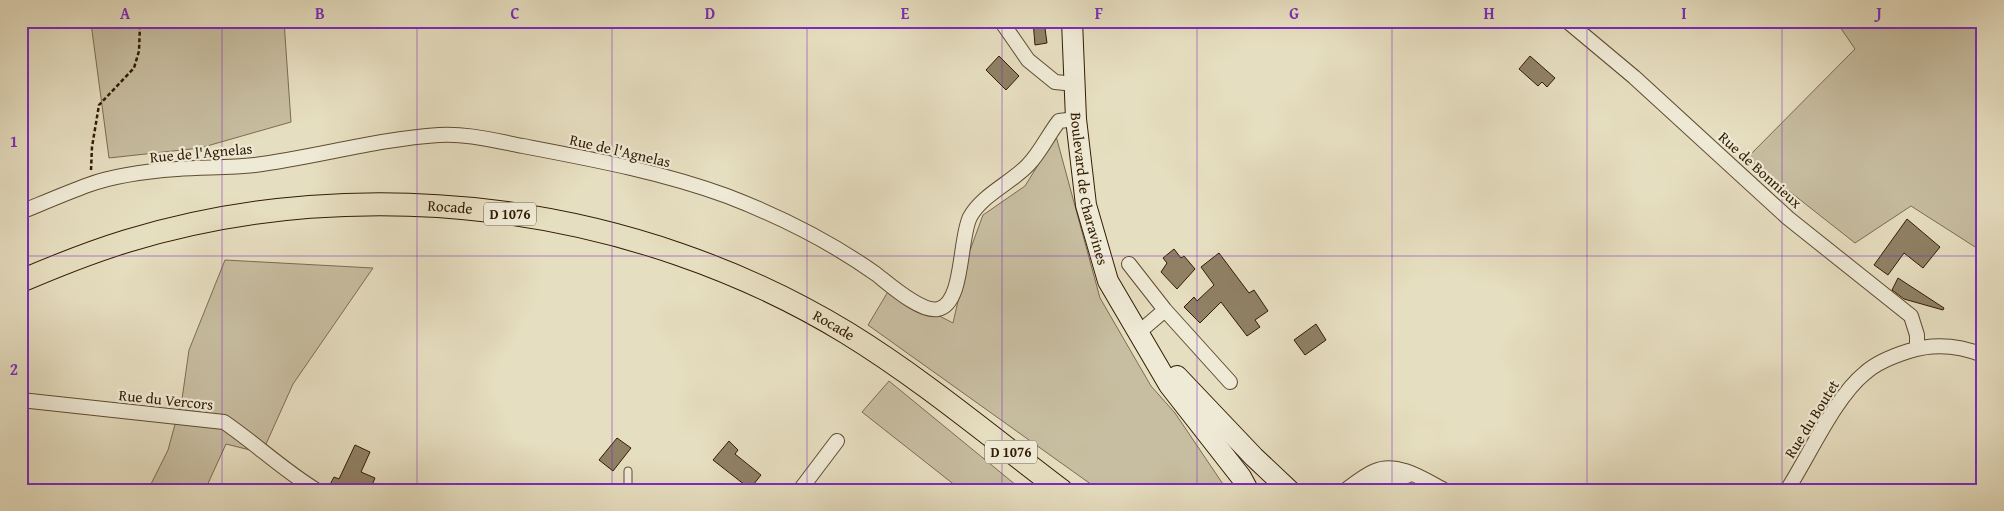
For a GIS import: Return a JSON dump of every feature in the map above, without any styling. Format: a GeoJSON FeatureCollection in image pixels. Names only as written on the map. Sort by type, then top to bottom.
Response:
{"type":"FeatureCollection","features":[{"type":"Feature","properties":{"kind":"main road","name":"Boulevard de Charavines"},"geometry":{"type":"LineString","coordinates":[[1072,21],[1076,119],[1086,204],[1095,242],[1108,281],[1169,385],[1248,490]]}},
{"type":"Feature","properties":{"kind":"main road","name":"Rocade"},"geometry":{"type":"LineString","coordinates":[[21,281],[128,240],[234,217],[284,210],[390,204],[447,207],[524,216],[626,238],[678,254],[764,289],[854,338],[894,364],[1061,490]]}},
{"type":"Feature","properties":{"kind":"main road","name":"Boulevard de Charavines"},"geometry":{"type":"LineString","coordinates":[[1142,339],[1254,457],[1289,490]]}},
{"type":"Feature","properties":{"kind":"main road","name":"Rocade"},"geometry":{"type":"LineString","coordinates":[[960,415],[1042,490]]}},
{"type":"Feature","properties":{"kind":"street"},"geometry":{"type":"LineString","coordinates":[[1001,21],[1028,60],[1055,82],[1075,84]]}},
{"type":"Feature","properties":{"kind":"street","name":"Rue de Bonnieux"},"geometry":{"type":"LineString","coordinates":[[1567,21],[1634,77],[1788,218],[1911,316],[1917,335],[1917,348]]}},
{"type":"Feature","properties":{"kind":"street","name":"Rue de l'Agnelas"},"geometry":{"type":"LineString","coordinates":[[21,212],[91,184],[176,169],[272,163],[443,134],[489,140],[656,175],[724,195],[765,211],[853,258],[912,301],[928,310],[939,309],[950,303],[956,290],[961,254],[970,217],[984,201],[1031,163],[1059,121],[1076,119]]}},
{"type":"Feature","properties":{"kind":"street"},"geometry":{"type":"LineString","coordinates":[[1130,264],[1165,310],[1230,382]]}},
{"type":"Feature","properties":{"kind":"street"},"geometry":{"type":"LineString","coordinates":[[1142,339],[1165,310]]}},
{"type":"Feature","properties":{"kind":"street","name":"Rue du Boutet"},"geometry":{"type":"LineString","coordinates":[[1787,490],[1847,392],[1864,373],[1877,364],[1917,348],[1936,345],[1970,350],[1983,355]]}},
{"type":"Feature","properties":{"kind":"street","name":"Rue du Vercors"},"geometry":{"type":"LineString","coordinates":[[21,400],[224,422],[251,440],[293,477],[316,490]]}},
{"type":"Feature","properties":{"kind":"street"},"geometry":{"type":"LineString","coordinates":[[800,490],[837,441]]}},
{"type":"Feature","properties":{"kind":"street"},"geometry":{"type":"LineString","coordinates":[[1346,490],[1374,471],[1384,468],[1394,468],[1444,490]]}},
{"type":"Feature","properties":{"kind":"street"},"geometry":{"type":"LineString","coordinates":[[1367,490],[1374,483],[1386,478],[1415,476]]}},
{"type":"Feature","properties":{"kind":"lane"},"geometry":{"type":"LineString","coordinates":[[628,471],[628,490]]}},
{"type":"Feature","properties":{"kind":"path"},"geometry":{"type":"LineString","coordinates":[[91,184],[92,147],[99,105],[134,68],[139,51],[140,24],[137,21]]}},
{"type":"Feature","properties":{"kind":"shaded area"},"geometry":{"type":"Polygon","coordinates":[[[21,21],[284,21],[291,122],[200,148],[109,158],[91,23],[21,21]]]}},
{"type":"Feature","properties":{"kind":"shaded area"},"geometry":{"type":"Polygon","coordinates":[[[1836,21],[1983,21],[1983,252],[1911,206],[1855,243],[1747,158],[1855,49],[1836,21]]]}},
{"type":"Feature","properties":{"kind":"shaded area"},"geometry":{"type":"Polygon","coordinates":[[[1056,136],[1100,298],[1151,386],[1175,413],[1227,490],[1099,490],[868,325],[889,290],[953,323],[969,253],[983,215],[1025,186],[1056,136]]]}},
{"type":"Feature","properties":{"kind":"shaded area"},"geometry":{"type":"Polygon","coordinates":[[[225,260],[373,268],[293,384],[262,453],[226,444],[205,490],[148,490],[168,450],[182,399],[189,350],[225,260]]]}},
{"type":"Feature","properties":{"kind":"shaded area"},"geometry":{"type":"Polygon","coordinates":[[[889,381],[1022,490],[961,490],[862,412],[889,381]]]}},
{"type":"Feature","properties":{"kind":"building"},"geometry":{"type":"Polygon","coordinates":[[[1033,21],[1044,21],[1047,43],[1035,45],[1033,21]]]}},
{"type":"Feature","properties":{"kind":"building"},"geometry":{"type":"Polygon","coordinates":[[[999,56],[1019,76],[1006,90],[986,70],[999,56]]]}},
{"type":"Feature","properties":{"kind":"building"},"geometry":{"type":"Polygon","coordinates":[[[1530,56],[1555,78],[1547,87],[1542,82],[1538,86],[1519,69],[1530,56]]]}},
{"type":"Feature","properties":{"kind":"building"},"geometry":{"type":"Polygon","coordinates":[[[1907,219],[1940,247],[1923,268],[1904,253],[1888,275],[1874,265],[1907,219]]]}},
{"type":"Feature","properties":{"kind":"building"},"geometry":{"type":"Polygon","coordinates":[[[1174,249],[1181,258],[1184,256],[1195,269],[1177,289],[1161,272],[1167,263],[1163,258],[1174,249]]]}},
{"type":"Feature","properties":{"kind":"building"},"geometry":{"type":"Polygon","coordinates":[[[1219,253],[1249,293],[1254,290],[1268,311],[1255,320],[1260,327],[1247,336],[1221,302],[1200,323],[1184,307],[1194,297],[1197,301],[1214,285],[1201,267],[1219,253]]]}},
{"type":"Feature","properties":{"kind":"building"},"geometry":{"type":"Polygon","coordinates":[[[1898,278],[1944,308],[1943,310],[1904,299],[1892,290],[1898,278]]]}},
{"type":"Feature","properties":{"kind":"building"},"geometry":{"type":"Polygon","coordinates":[[[1316,324],[1326,340],[1305,355],[1294,340],[1316,324]]]}},
{"type":"Feature","properties":{"kind":"building"},"geometry":{"type":"Polygon","coordinates":[[[617,438],[631,448],[613,471],[599,460],[617,438]]]}},
{"type":"Feature","properties":{"kind":"building"},"geometry":{"type":"Polygon","coordinates":[[[729,441],[738,450],[735,454],[761,475],[750,489],[713,460],[729,441]]]}},
{"type":"Feature","properties":{"kind":"building"},"geometry":{"type":"Polygon","coordinates":[[[355,445],[370,452],[361,472],[375,478],[370,490],[327,490],[334,477],[339,479],[355,445]]]}}]}
